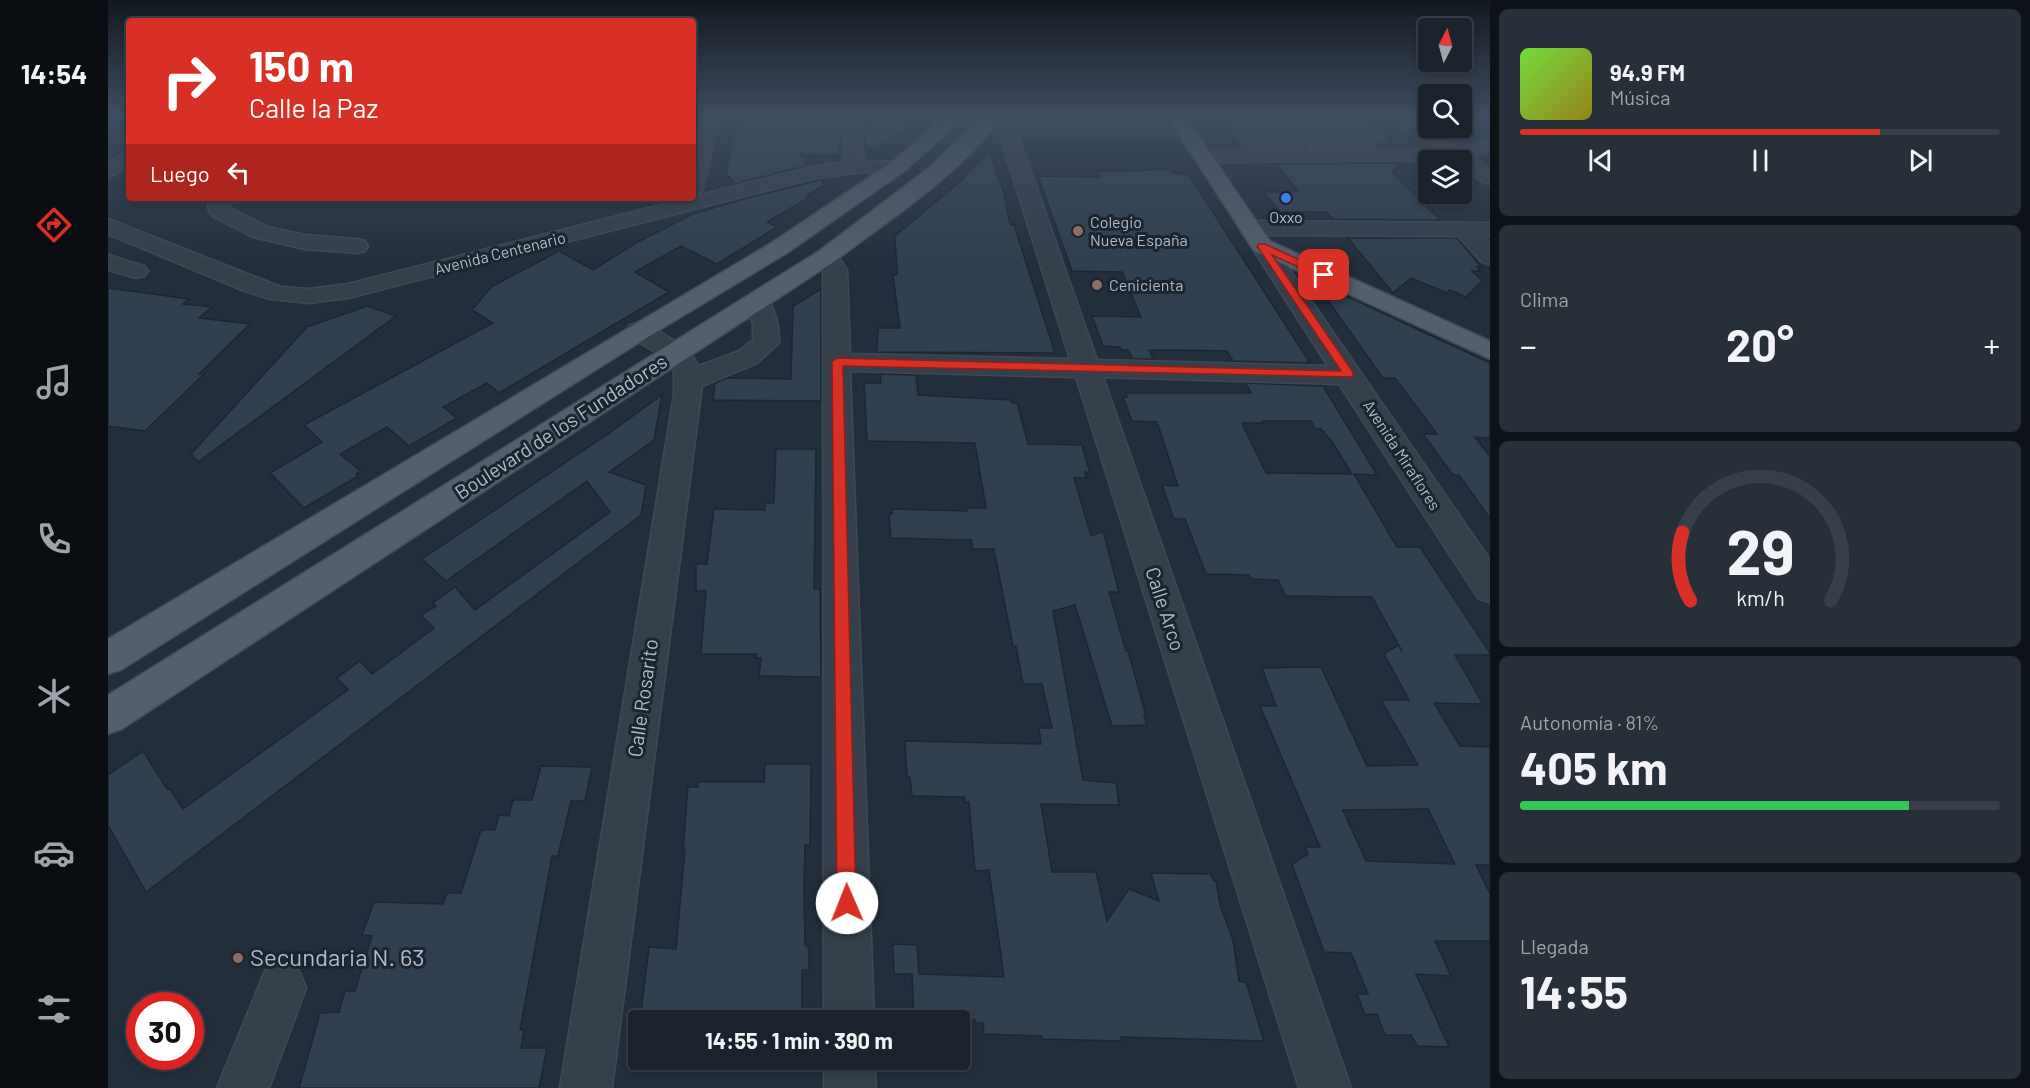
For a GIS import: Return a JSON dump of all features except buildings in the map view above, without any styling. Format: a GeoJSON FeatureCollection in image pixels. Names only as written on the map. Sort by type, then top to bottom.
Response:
{"type":"FeatureCollection","features":[{"type":"Feature","properties":{"kind":"main road","name":"Boulevard de los Fundadores"},"geometry":{"type":"LineString","coordinates":[[108,658],[639,331],[779,248],[902,164]]}},
{"type":"Feature","properties":{"kind":"main road","name":"Boulevard de los Fundadores"},"geometry":{"type":"LineString","coordinates":[[108,716],[682,367],[757,301],[827,256],[947,164]]}},
{"type":"Feature","properties":{"kind":"main road","name":"Avenida Miraflores"},"geometry":{"type":"LineString","coordinates":[[1208,164],[1256,237]]}},
{"type":"Feature","properties":{"kind":"main road"},"geometry":{"type":"LineString","coordinates":[[1256,237],[1490,351]]}},
{"type":"Feature","properties":{"kind":"street","name":"Calle Arco"},"geometry":{"type":"LineString","coordinates":[[1011,164],[1085,369],[1325,1088]]}},
{"type":"Feature","properties":{"kind":"street","name":"Avenida Centenario"},"geometry":{"type":"LineString","coordinates":[[696,196],[811,173],[854,167],[899,166]]}},
{"type":"Feature","properties":{"kind":"street"},"geometry":{"type":"LineString","coordinates":[[1472,166],[1490,178]]}},
{"type":"Feature","properties":{"kind":"street"},"geometry":{"type":"LineString","coordinates":[[108,183],[126,186]]}},
{"type":"Feature","properties":{"kind":"street"},"geometry":{"type":"LineString","coordinates":[[218,201],[220,211],[261,232],[305,242],[357,246]]}},
{"type":"Feature","properties":{"kind":"street","name":"Avenida Centenario"},"geometry":{"type":"LineString","coordinates":[[108,226],[251,285],[279,294],[309,296],[348,291],[676,201]]}},
{"type":"Feature","properties":{"kind":"street"},"geometry":{"type":"LineString","coordinates":[[1464,230],[1490,257]]}},
{"type":"Feature","properties":{"kind":"street"},"geometry":{"type":"LineString","coordinates":[[1256,237],[1490,230]]}},
{"type":"Feature","properties":{"kind":"street","name":"Avenida Miraflores"},"geometry":{"type":"LineString","coordinates":[[1256,237],[1490,588]]}},
{"type":"Feature","properties":{"kind":"street"},"geometry":{"type":"LineString","coordinates":[[827,256],[835,270],[849,1010]]}},
{"type":"Feature","properties":{"kind":"street"},"geometry":{"type":"LineString","coordinates":[[108,262],[136,271]]}},
{"type":"Feature","properties":{"kind":"street"},"geometry":{"type":"LineString","coordinates":[[639,331],[682,367],[748,357],[765,343],[766,324],[757,301]]}},
{"type":"Feature","properties":{"kind":"street"},"geometry":{"type":"LineString","coordinates":[[837,362],[1349,375]]}},
{"type":"Feature","properties":{"kind":"street","name":"Calle Rosarito"},"geometry":{"type":"LineString","coordinates":[[586,1088],[686,407],[682,367]]}},
{"type":"Feature","properties":{"kind":"street"},"geometry":{"type":"LineString","coordinates":[[243,1088],[282,988]]}},
{"type":"Feature","properties":{"kind":"street"},"geometry":{"type":"LineString","coordinates":[[849,1070],[850,1088]]}},
{"type":"Feature","properties":{"kind":"place","name":"Oxxo"},"geometry":{"type":"Point","coordinates":[1286,198]}},
{"type":"Feature","properties":{"kind":"place","name":"Colegio Nueva España"},"geometry":{"type":"Point","coordinates":[1078,231]}},
{"type":"Feature","properties":{"kind":"place","name":"Cenicienta"},"geometry":{"type":"Point","coordinates":[1097,285]}},
{"type":"Feature","properties":{"kind":"place","name":"Secundaria N. 63"},"geometry":{"type":"Point","coordinates":[238,958]}},
{"type":"Feature","properties":{"kind":"route"},"geometry":{"type":"LineString","coordinates":[[847,903],[837,362],[1349,375],[1262,246],[1324,275]]}}]}
